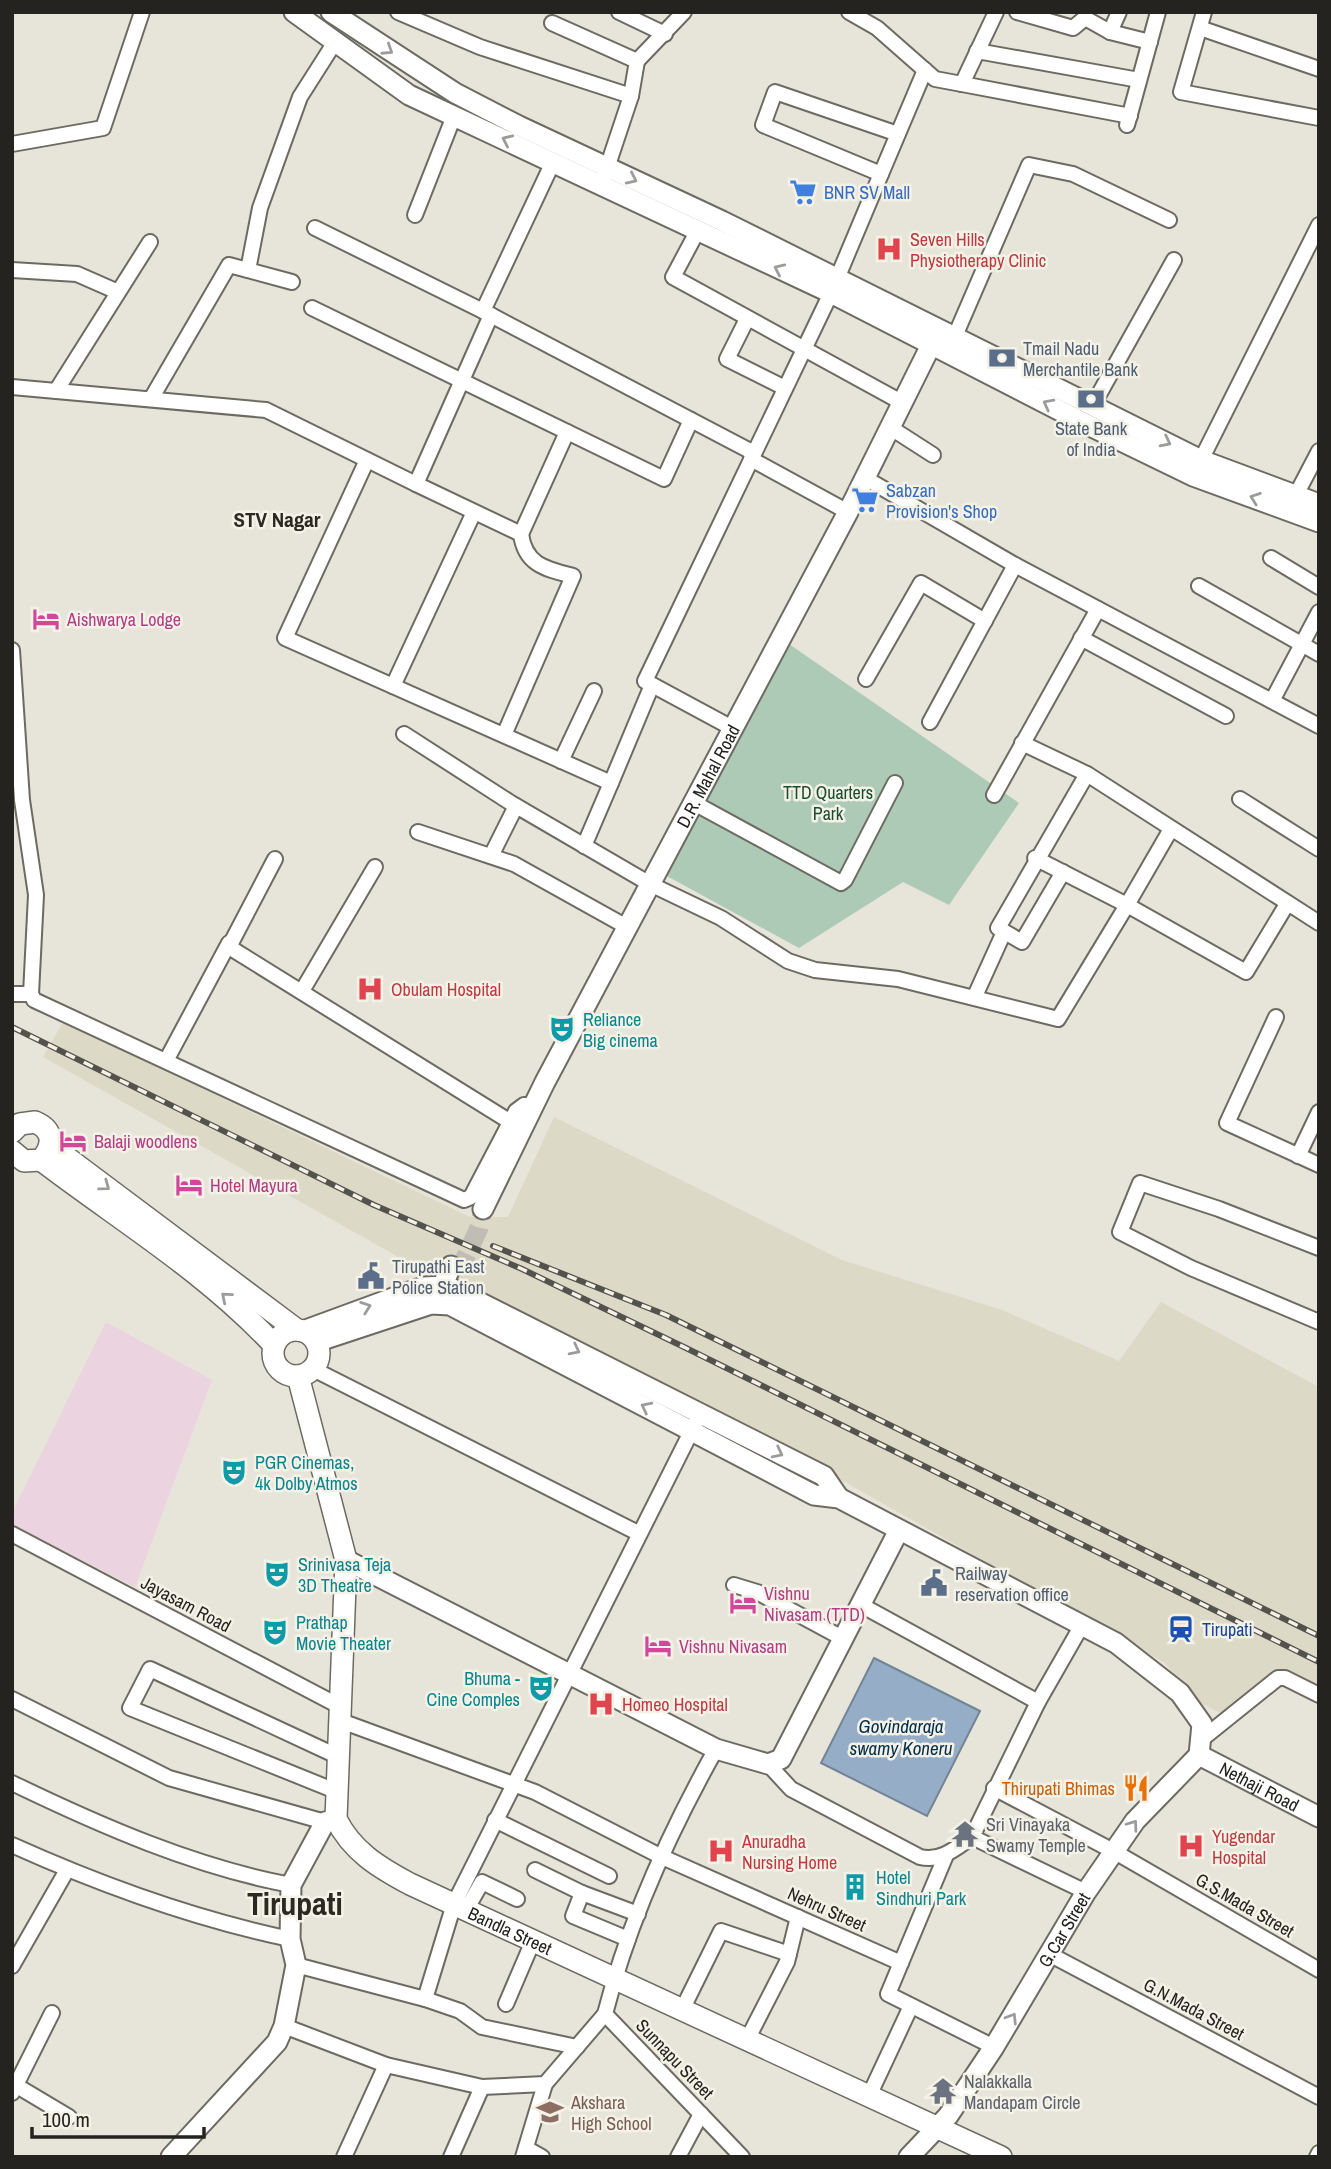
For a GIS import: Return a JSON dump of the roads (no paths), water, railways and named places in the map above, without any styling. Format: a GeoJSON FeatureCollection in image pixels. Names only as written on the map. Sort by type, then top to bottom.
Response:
{"type":"FeatureCollection","features":[{"type":"Feature","properties":{"kind":"main road"},"geometry":{"type":"LineString","coordinates":[[12,1131],[20,1124],[35,1122],[48,1130],[46,1153]]}},
{"type":"Feature","properties":{"kind":"main road"},"geometry":{"type":"LineString","coordinates":[[12,1151],[24,1161],[46,1153]]}},
{"type":"Feature","properties":{"kind":"main road"},"geometry":{"type":"LineString","coordinates":[[46,1153],[305,1335],[319,1353],[305,1372],[286,1374],[277,1367],[273,1356],[274,1345],[286,1333],[305,1335]]}},
{"type":"Feature","properties":{"kind":"main road"},"geometry":{"type":"LineString","coordinates":[[46,1153],[232,1301],[274,1345]]}},
{"type":"Feature","properties":{"kind":"main road"},"geometry":{"type":"LineString","coordinates":[[305,1372],[346,1560],[338,1792],[331,1820]]}},
{"type":"Feature","properties":{"kind":"main road","name":"Bandla Street"},"geometry":{"type":"LineString","coordinates":[[331,1820],[374,1865],[614,1980],[869,2096],[944,2124],[1001,2157]]}},
{"type":"Feature","properties":{"kind":"street"},"geometry":{"type":"LineString","coordinates":[[12,144],[103,128],[142,12]]}},
{"type":"Feature","properties":{"kind":"street"},"geometry":{"type":"LineString","coordinates":[[294,12],[409,95],[553,162],[604,176],[722,221],[834,287]]}},
{"type":"Feature","properties":{"kind":"street"},"geometry":{"type":"LineString","coordinates":[[331,12],[455,93],[698,230],[834,287],[944,340],[1093,405],[1197,468],[1319,503]]}},
{"type":"Feature","properties":{"kind":"street"},"geometry":{"type":"LineString","coordinates":[[398,12],[480,47],[631,96]]}},
{"type":"Feature","properties":{"kind":"street"},"geometry":{"type":"LineString","coordinates":[[620,12],[665,34]]}},
{"type":"Feature","properties":{"kind":"street"},"geometry":{"type":"LineString","coordinates":[[604,176],[631,96],[637,61],[684,12]]}},
{"type":"Feature","properties":{"kind":"street"},"geometry":{"type":"LineString","coordinates":[[849,12],[877,28],[935,79],[1128,120],[1158,12]]}},
{"type":"Feature","properties":{"kind":"street"},"geometry":{"type":"LineString","coordinates":[[962,84],[996,12]]}},
{"type":"Feature","properties":{"kind":"street"},"geometry":{"type":"LineString","coordinates":[[1017,12],[1073,28],[1082,14],[1110,32],[1150,42]]}},
{"type":"Feature","properties":{"kind":"street"},"geometry":{"type":"LineString","coordinates":[[1110,32],[1119,12]]}},
{"type":"Feature","properties":{"kind":"street"},"geometry":{"type":"LineString","coordinates":[[1204,12],[1181,92],[1319,118]]}},
{"type":"Feature","properties":{"kind":"street"},"geometry":{"type":"LineString","coordinates":[[552,23],[637,61]]}},
{"type":"Feature","properties":{"kind":"street"},"geometry":{"type":"LineString","coordinates":[[1200,28],[1319,69]]}},
{"type":"Feature","properties":{"kind":"street"},"geometry":{"type":"LineString","coordinates":[[247,270],[260,208],[300,97],[335,42]]}},
{"type":"Feature","properties":{"kind":"street"},"geometry":{"type":"LineString","coordinates":[[977,51],[1139,80]]}},
{"type":"Feature","properties":{"kind":"street"},"geometry":{"type":"LineString","coordinates":[[734,729],[645,681],[834,287],[925,70]]}},
{"type":"Feature","properties":{"kind":"street"},"geometry":{"type":"LineString","coordinates":[[881,174],[763,125],[775,92],[898,134]]}},
{"type":"Feature","properties":{"kind":"street"},"geometry":{"type":"LineString","coordinates":[[415,215],[454,116]]}},
{"type":"Feature","properties":{"kind":"street"},"geometry":{"type":"LineString","coordinates":[[416,484],[463,382],[487,313],[553,162]]}},
{"type":"Feature","properties":{"kind":"street"},"geometry":{"type":"LineString","coordinates":[[944,340],[1028,165],[1073,174],[1169,220]]}},
{"type":"Feature","properties":{"kind":"street"},"geometry":{"type":"LineString","coordinates":[[1197,468],[1319,225]]}},
{"type":"Feature","properties":{"kind":"street"},"geometry":{"type":"LineString","coordinates":[[315,228],[487,313],[691,420],[848,512]]}},
{"type":"Feature","properties":{"kind":"street"},"geometry":{"type":"LineString","coordinates":[[698,230],[673,277],[803,351],[904,403]]}},
{"type":"Feature","properties":{"kind":"street"},"geometry":{"type":"LineString","coordinates":[[56,391],[149,242]]}},
{"type":"Feature","properties":{"kind":"street"},"geometry":{"type":"LineString","coordinates":[[1093,405],[1174,260]]}},
{"type":"Feature","properties":{"kind":"street"},"geometry":{"type":"LineString","coordinates":[[150,399],[229,265],[292,282]]}},
{"type":"Feature","properties":{"kind":"street"},"geometry":{"type":"LineString","coordinates":[[12,270],[77,274],[118,292]]}},
{"type":"Feature","properties":{"kind":"street"},"geometry":{"type":"LineString","coordinates":[[312,308],[664,480],[691,420]]}},
{"type":"Feature","properties":{"kind":"street"},"geometry":{"type":"LineString","coordinates":[[747,319],[727,359],[785,388]]}},
{"type":"Feature","properties":{"kind":"street"},"geometry":{"type":"LineString","coordinates":[[944,340],[1084,424],[1197,468],[1319,522]]}},
{"type":"Feature","properties":{"kind":"street","name":"D.R. Mahal Road"},"geometry":{"type":"LineString","coordinates":[[483,1209],[627,927],[904,403],[944,340]]}},
{"type":"Feature","properties":{"kind":"street"},"geometry":{"type":"LineString","coordinates":[[12,387],[266,410],[521,534]]}},
{"type":"Feature","properties":{"kind":"street"},"geometry":{"type":"LineString","coordinates":[[891,428],[933,455]]}},
{"type":"Feature","properties":{"kind":"street"},"geometry":{"type":"LineString","coordinates":[[504,736],[573,576],[552,570],[532,559],[523,550],[521,534],[567,432]]}},
{"type":"Feature","properties":{"kind":"street"},"geometry":{"type":"LineString","coordinates":[[1296,495],[1319,451]]}},
{"type":"Feature","properties":{"kind":"street"},"geometry":{"type":"LineString","coordinates":[[367,460],[285,639],[611,783]]}},
{"type":"Feature","properties":{"kind":"street"},"geometry":{"type":"LineString","coordinates":[[865,478],[1016,565],[1319,726]]}},
{"type":"Feature","properties":{"kind":"street"},"geometry":{"type":"LineString","coordinates":[[393,686],[474,512]]}},
{"type":"Feature","properties":{"kind":"street"},"geometry":{"type":"LineString","coordinates":[[1271,558],[1319,587]]}},
{"type":"Feature","properties":{"kind":"street"},"geometry":{"type":"LineString","coordinates":[[930,722],[1016,565]]}},
{"type":"Feature","properties":{"kind":"street"},"geometry":{"type":"LineString","coordinates":[[866,679],[921,583],[985,621]]}},
{"type":"Feature","properties":{"kind":"street"},"geometry":{"type":"LineString","coordinates":[[1199,586],[1319,654]]}},
{"type":"Feature","properties":{"kind":"street"},"geometry":{"type":"LineString","coordinates":[[993,795],[1098,609]]}},
{"type":"Feature","properties":{"kind":"street"},"geometry":{"type":"LineString","coordinates":[[1272,701],[1319,612]]}},
{"type":"Feature","properties":{"kind":"street"},"geometry":{"type":"LineString","coordinates":[[1081,638],[1226,716]]}},
{"type":"Feature","properties":{"kind":"street"},"geometry":{"type":"LineString","coordinates":[[12,652],[17,798],[36,895],[31,994],[38,1003],[167,1059],[464,1200],[471,1197],[509,1121],[524,1105],[533,1107]]}},
{"type":"Feature","properties":{"kind":"street"},"geometry":{"type":"LineString","coordinates":[[584,846],[652,685]]}},
{"type":"Feature","properties":{"kind":"street"},"geometry":{"type":"LineString","coordinates":[[561,761],[594,691]]}},
{"type":"Feature","properties":{"kind":"street"},"geometry":{"type":"LineString","coordinates":[[404,734],[516,806],[650,884],[709,911],[788,961],[802,966],[898,979],[1058,1018],[1171,829]]}},
{"type":"Feature","properties":{"kind":"street"},"geometry":{"type":"LineString","coordinates":[[1022,743],[1087,774],[1319,923]]}},
{"type":"Feature","properties":{"kind":"street"},"geometry":{"type":"LineString","coordinates":[[1063,872],[1022,942],[998,928],[1035,858],[1087,774]]}},
{"type":"Feature","properties":{"kind":"street"},"geometry":{"type":"LineString","coordinates":[[694,803],[841,883],[895,783]]}},
{"type":"Feature","properties":{"kind":"street"},"geometry":{"type":"LineString","coordinates":[[1240,799],[1319,849]]}},
{"type":"Feature","properties":{"kind":"street"},"geometry":{"type":"LineString","coordinates":[[491,856],[516,806]]}},
{"type":"Feature","properties":{"kind":"street"},"geometry":{"type":"LineString","coordinates":[[418,832],[514,864],[627,927]]}},
{"type":"Feature","properties":{"kind":"street"},"geometry":{"type":"LineString","coordinates":[[1035,858],[1127,905],[1246,972],[1287,904]]}},
{"type":"Feature","properties":{"kind":"street"},"geometry":{"type":"LineString","coordinates":[[167,1059],[275,859]]}},
{"type":"Feature","properties":{"kind":"street"},"geometry":{"type":"LineString","coordinates":[[302,991],[376,867]]}},
{"type":"Feature","properties":{"kind":"street"},"geometry":{"type":"LineString","coordinates":[[975,996],[1004,932]]}},
{"type":"Feature","properties":{"kind":"street"},"geometry":{"type":"LineString","coordinates":[[229,943],[232,949],[509,1121]]}},
{"type":"Feature","properties":{"kind":"street"},"geometry":{"type":"LineString","coordinates":[[12,994],[31,994]]}},
{"type":"Feature","properties":{"kind":"street"},"geometry":{"type":"LineString","coordinates":[[1276,1017],[1227,1123],[1319,1165]]}},
{"type":"Feature","properties":{"kind":"street"},"geometry":{"type":"LineString","coordinates":[[1298,1156],[1319,1112]]}},
{"type":"Feature","properties":{"kind":"street"},"geometry":{"type":"LineString","coordinates":[[1319,1248],[1140,1182],[1119,1232],[1191,1268],[1319,1321]]}},
{"type":"Feature","properties":{"kind":"street"},"geometry":{"type":"LineString","coordinates":[[305,1335],[387,1299],[451,1278],[696,1422]]}},
{"type":"Feature","properties":{"kind":"street"},"geometry":{"type":"LineString","coordinates":[[305,1335],[441,1302],[696,1422],[824,1476],[839,1498],[1116,1643],[1180,1693],[1202,1724],[1201,1747]]}},
{"type":"Feature","properties":{"kind":"street"},"geometry":{"type":"LineString","coordinates":[[305,1372],[638,1533]]}},
{"type":"Feature","properties":{"kind":"street"},"geometry":{"type":"LineString","coordinates":[[425,1999],[495,1820],[696,1422]]}},
{"type":"Feature","properties":{"kind":"street"},"geometry":{"type":"LineString","coordinates":[[768,1764],[781,1759],[899,1530]]}},
{"type":"Feature","properties":{"kind":"street","name":"Jayasam Road"},"geometry":{"type":"LineString","coordinates":[[12,1534],[341,1714],[513,1784]]}},
{"type":"Feature","properties":{"kind":"street"},"geometry":{"type":"LineString","coordinates":[[346,1560],[716,1749],[768,1764],[791,1789],[920,1857],[931,1860],[946,1854],[972,1837],[1038,1702],[1082,1625]]}},
{"type":"Feature","properties":{"kind":"street"},"geometry":{"type":"LineString","coordinates":[[734,1585],[757,1592],[844,1639]]}},
{"type":"Feature","properties":{"kind":"street"},"geometry":{"type":"LineString","coordinates":[[862,1605],[1038,1702]]}},
{"type":"Feature","properties":{"kind":"street"},"geometry":{"type":"LineString","coordinates":[[338,1792],[130,1708],[150,1669],[340,1757]]}},
{"type":"Feature","properties":{"kind":"street"},"geometry":{"type":"LineString","coordinates":[[1201,1747],[1278,1678],[1285,1678],[1319,1695]]}},
{"type":"Feature","properties":{"kind":"street"},"geometry":{"type":"LineString","coordinates":[[12,1699],[169,1778],[331,1820],[291,1885],[290,1939],[296,1965],[284,2026],[277,2042],[171,2157]]}},
{"type":"Feature","properties":{"kind":"street","name":"Nethaji Road"},"geometry":{"type":"LineString","coordinates":[[1201,1747],[1319,1817]]}},
{"type":"Feature","properties":{"kind":"street","name":"G.Car Street"},"geometry":{"type":"LineString","coordinates":[[944,2124],[1051,1955],[1086,1892],[1135,1821],[1201,1747]]}},
{"type":"Feature","properties":{"kind":"street"},"geometry":{"type":"LineString","coordinates":[[542,2157],[524,2152],[545,2084],[605,2014],[614,1980],[660,1856],[716,1749]]}},
{"type":"Feature","properties":{"kind":"street"},"geometry":{"type":"LineString","coordinates":[[12,1783],[123,1832],[237,1875],[291,1885]]}},
{"type":"Feature","properties":{"kind":"street","name":"Nehru Street"},"geometry":{"type":"LineString","coordinates":[[513,1784],[535,1792],[660,1856],[901,1963]]}},
{"type":"Feature","properties":{"kind":"street","name":"G.S.Mada Street"},"geometry":{"type":"LineString","coordinates":[[994,1788],[1115,1852],[1319,1970]]}},
{"type":"Feature","properties":{"kind":"street"},"geometry":{"type":"LineString","coordinates":[[495,1820],[609,1876]]}},
{"type":"Feature","properties":{"kind":"street"},"geometry":{"type":"LineString","coordinates":[[972,1837],[1086,1892]]}},
{"type":"Feature","properties":{"kind":"street"},"geometry":{"type":"LineString","coordinates":[[12,1845],[67,1870],[223,1924],[290,1939]]}},
{"type":"Feature","properties":{"kind":"street"},"geometry":{"type":"LineString","coordinates":[[946,1854],[888,1994],[994,2047]]}},
{"type":"Feature","properties":{"kind":"street"},"geometry":{"type":"LineString","coordinates":[[12,1966],[67,1870]]}},
{"type":"Feature","properties":{"kind":"street"},"geometry":{"type":"LineString","coordinates":[[534,1870],[582,1893],[638,1914]]}},
{"type":"Feature","properties":{"kind":"street"},"geometry":{"type":"LineString","coordinates":[[460,1907],[481,1882],[517,1899]]}},
{"type":"Feature","properties":{"kind":"street"},"geometry":{"type":"LineString","coordinates":[[582,1893],[573,1916],[628,1940]]}},
{"type":"Feature","properties":{"kind":"street"},"geometry":{"type":"LineString","coordinates":[[747,2040],[789,1954],[798,1917]]}},
{"type":"Feature","properties":{"kind":"street"},"geometry":{"type":"LineString","coordinates":[[682,2010],[720,1931],[789,1954]]}},
{"type":"Feature","properties":{"kind":"street"},"geometry":{"type":"LineString","coordinates":[[506,2004],[533,1941]]}},
{"type":"Feature","properties":{"kind":"street","name":"G.N.Mada Street"},"geometry":{"type":"LineString","coordinates":[[1051,1955],[1319,2097]]}},
{"type":"Feature","properties":{"kind":"street"},"geometry":{"type":"LineString","coordinates":[[296,1965],[425,1999],[460,2011],[482,2026],[577,2047]]}},
{"type":"Feature","properties":{"kind":"street"},"geometry":{"type":"LineString","coordinates":[[869,2096],[911,2006]]}},
{"type":"Feature","properties":{"kind":"street"},"geometry":{"type":"LineString","coordinates":[[52,2013],[13,2087],[69,2117]]}},
{"type":"Feature","properties":{"kind":"street","name":"Sunnapu Street"},"geometry":{"type":"LineString","coordinates":[[605,2014],[742,2157]]}},
{"type":"Feature","properties":{"kind":"street"},"geometry":{"type":"LineString","coordinates":[[284,2026],[386,2065],[482,2087],[545,2084]]}},
{"type":"Feature","properties":{"kind":"street"},"geometry":{"type":"LineString","coordinates":[[344,2157],[386,2065]]}},
{"type":"Feature","properties":{"kind":"street"},"geometry":{"type":"LineString","coordinates":[[451,2157],[482,2087]]}},
{"type":"Feature","properties":{"kind":"street"},"geometry":{"type":"LineString","coordinates":[[678,2157],[701,2114]]}},
{"type":"Feature","properties":{"kind":"street"},"geometry":{"type":"LineString","coordinates":[[909,2157],[944,2124]]}},
{"type":"Feature","properties":{"kind":"street"},"geometry":{"type":"LineString","coordinates":[[922,2157],[944,2124]]}},
{"type":"Feature","properties":{"kind":"water","name":"Govindaraja swamy Koneru"},"geometry":{"type":"Polygon","coordinates":[[[874,1658],[980,1711],[927,1816],[821,1763],[874,1658]]]}},
{"type":"Feature","properties":{"kind":"tunnel"},"geometry":{"type":"LineString","coordinates":[[459,1271],[479,1228],[483,1209]]}},
{"type":"Feature","properties":{"kind":"railway"},"geometry":{"type":"LineString","coordinates":[[12,1027],[374,1205],[522,1269],[686,1348],[1319,1662]]}},
{"type":"Feature","properties":{"kind":"railway"},"geometry":{"type":"LineString","coordinates":[[493,1246],[666,1315],[1319,1636]]}},
{"type":"Feature","properties":{"kind":"place","name":"BNR SV Mall"},"geometry":{"type":"Point","coordinates":[803,192]}},
{"type":"Feature","properties":{"kind":"place","name":"Seven Hills Physiotherapy Clinic"},"geometry":{"type":"Point","coordinates":[889,249]}},
{"type":"Feature","properties":{"kind":"place","name":"Tmail Nadu Merchantile Bank"},"geometry":{"type":"Point","coordinates":[1002,358]}},
{"type":"Feature","properties":{"kind":"place","name":"State Bank of India"},"geometry":{"type":"Point","coordinates":[1091,399]}},
{"type":"Feature","properties":{"kind":"place","name":"Sabzan Provision's Shop"},"geometry":{"type":"Point","coordinates":[865,500]}},
{"type":"Feature","properties":{"kind":"place","name":"Aishwarya Lodge"},"geometry":{"type":"Point","coordinates":[46,619]}},
{"type":"Feature","properties":{"kind":"place","name":"Obulam Hospital"},"geometry":{"type":"Point","coordinates":[370,989]}},
{"type":"Feature","properties":{"kind":"place","name":"Reliance Big cinema"},"geometry":{"type":"Point","coordinates":[562,1029]}},
{"type":"Feature","properties":{"kind":"place","name":"Balaji woodlens"},"geometry":{"type":"Point","coordinates":[73,1141]}},
{"type":"Feature","properties":{"kind":"place","name":"Hotel Mayura"},"geometry":{"type":"Point","coordinates":[189,1185]}},
{"type":"Feature","properties":{"kind":"place","name":"Tirupathi East Police Station"},"geometry":{"type":"Point","coordinates":[371,1276]}},
{"type":"Feature","properties":{"kind":"place","name":"PGR Cinemas, 4k Dolby Atmos"},"geometry":{"type":"Point","coordinates":[234,1472]}},
{"type":"Feature","properties":{"kind":"place","name":"Srinivasa Teja 3D Theatre"},"geometry":{"type":"Point","coordinates":[277,1574]}},
{"type":"Feature","properties":{"kind":"place","name":"Railway reservation office"},"geometry":{"type":"Point","coordinates":[934,1583]}},
{"type":"Feature","properties":{"kind":"place","name":"Vishnu Nivasam (TTD)"},"geometry":{"type":"Point","coordinates":[743,1603]}},
{"type":"Feature","properties":{"kind":"place","name":"Tirupati"},"geometry":{"type":"Point","coordinates":[1181,1629]}},
{"type":"Feature","properties":{"kind":"place","name":"Prathap Movie Theater"},"geometry":{"type":"Point","coordinates":[275,1632]}},
{"type":"Feature","properties":{"kind":"place","name":"Vishnu Nivasam"},"geometry":{"type":"Point","coordinates":[658,1646]}},
{"type":"Feature","properties":{"kind":"place","name":"Bhuma - Cine Comples"},"geometry":{"type":"Point","coordinates":[541,1688]}},
{"type":"Feature","properties":{"kind":"place","name":"Homeo Hospital"},"geometry":{"type":"Point","coordinates":[601,1704]}},
{"type":"Feature","properties":{"kind":"place","name":"Thirupati Bhimas"},"geometry":{"type":"Point","coordinates":[1136,1788]}},
{"type":"Feature","properties":{"kind":"place","name":"Sri Vinayaka Swamy Temple"},"geometry":{"type":"Point","coordinates":[965,1834]}},
{"type":"Feature","properties":{"kind":"place","name":"Yugendar Hospital"},"geometry":{"type":"Point","coordinates":[1191,1846]}},
{"type":"Feature","properties":{"kind":"place","name":"Anuradha Nursing Home"},"geometry":{"type":"Point","coordinates":[721,1851]}},
{"type":"Feature","properties":{"kind":"place","name":"Hotel Sindhuri Park"},"geometry":{"type":"Point","coordinates":[855,1887]}},
{"type":"Feature","properties":{"kind":"place","name":"Nalakkalla Mandapam Circle"},"geometry":{"type":"Point","coordinates":[943,2091]}},
{"type":"Feature","properties":{"kind":"place","name":"Akshara High School"},"geometry":{"type":"Point","coordinates":[550,2112]}},
{"type":"Feature","properties":{"kind":"district","name":"STV Nagar"},"geometry":{"type":"Point","coordinates":[277,519]}},
{"type":"Feature","properties":{"kind":"district","name":"Tirupati"},"geometry":{"type":"Point","coordinates":[295,1903]}},
{"type":"Feature","properties":{"kind":"park label","name":"TTD Quarters Park"},"geometry":{"type":"Point","coordinates":[828,802]}}]}
